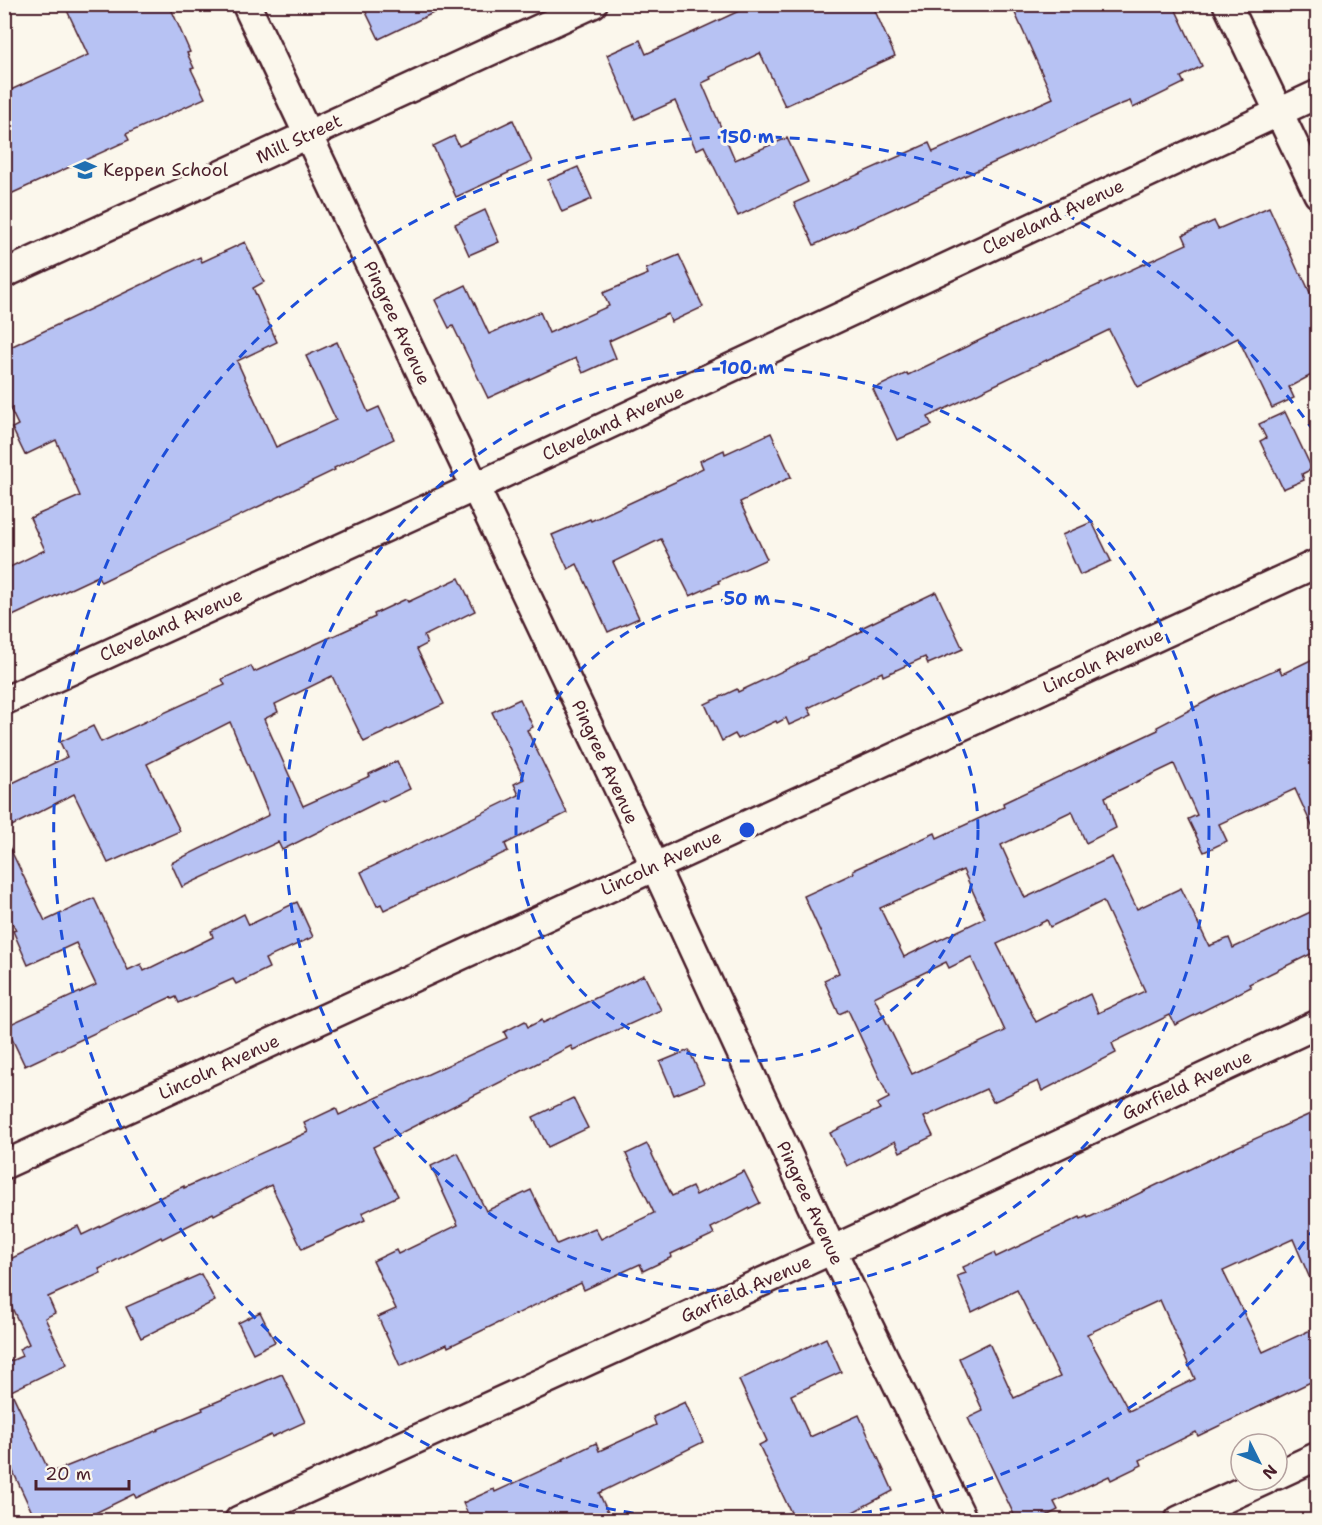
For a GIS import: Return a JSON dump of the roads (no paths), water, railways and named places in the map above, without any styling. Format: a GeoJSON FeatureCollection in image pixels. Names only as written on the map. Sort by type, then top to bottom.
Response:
{"type":"FeatureCollection","features":[{"type":"Feature","properties":{"kind":"street","name":"Pingree Avenue"},"geometry":{"type":"LineString","coordinates":[[246,4],[654,866],[832,1250],[963,1521]]}},
{"type":"Feature","properties":{"kind":"street","name":"Mill Street"},"geometry":{"type":"LineString","coordinates":[[4,274],[593,4]]}},
{"type":"Feature","properties":{"kind":"street"},"geometry":{"type":"LineString","coordinates":[[1227,4],[1317,194]]}},
{"type":"Feature","properties":{"kind":"street","name":"Cleveland Avenue"},"geometry":{"type":"LineString","coordinates":[[4,701],[475,487],[1317,94]]}},
{"type":"Feature","properties":{"kind":"street","name":"Lincoln Avenue"},"geometry":{"type":"LineString","coordinates":[[4,1165],[1317,563]]}},
{"type":"Feature","properties":{"kind":"street","name":"Garfield Avenue"},"geometry":{"type":"LineString","coordinates":[[239,1521],[832,1250],[1317,1024]]}},
{"type":"Feature","properties":{"kind":"street"},"geometry":{"type":"LineString","coordinates":[[1289,1469],[1317,1456]]}},
{"type":"Feature","properties":{"kind":"street"},"geometry":{"type":"LineString","coordinates":[[1179,1521],[1241,1492]]}},
{"type":"Feature","properties":{"kind":"place","name":"Keppen School"},"geometry":{"type":"Point","coordinates":[85,170]}}]}
